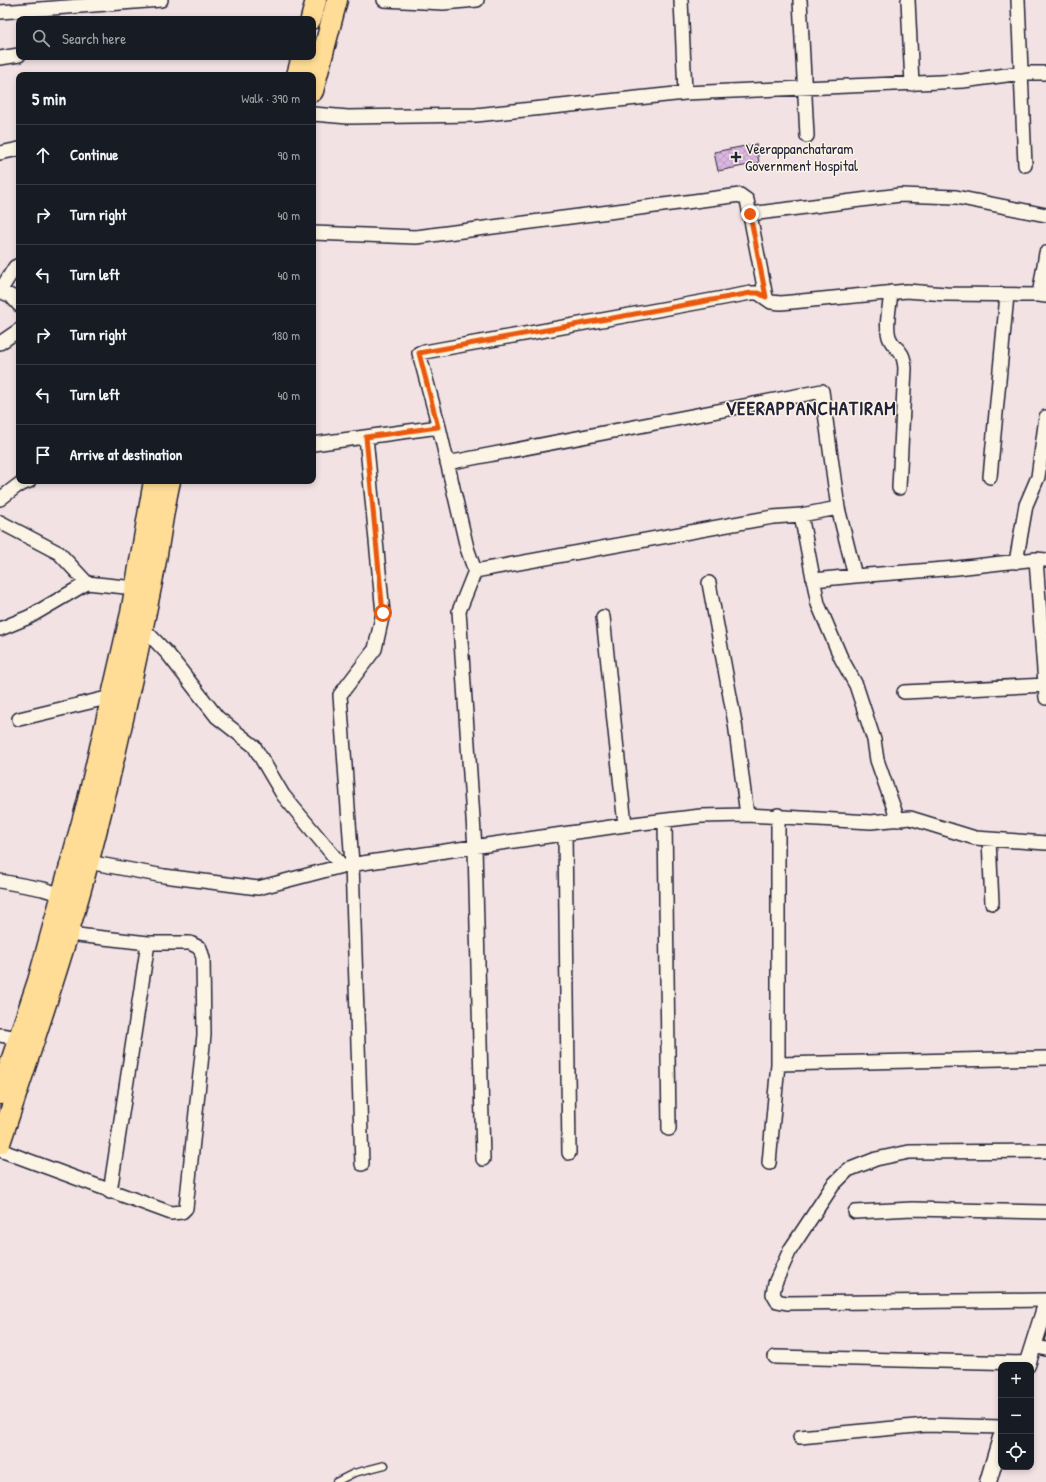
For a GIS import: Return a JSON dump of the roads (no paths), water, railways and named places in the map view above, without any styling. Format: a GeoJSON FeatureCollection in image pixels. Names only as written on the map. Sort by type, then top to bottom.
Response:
{"type":"FeatureCollection","features":[{"type":"Feature","properties":{"kind":"main road"},"geometry":{"type":"LineString","coordinates":[[313,16],[316,0]]}},
{"type":"Feature","properties":{"kind":"main road"},"geometry":{"type":"LineString","coordinates":[[316,80],[337,0]]}},
{"type":"Feature","properties":{"kind":"main road"},"geometry":{"type":"LineString","coordinates":[[299,72],[301,60]]}},
{"type":"Feature","properties":{"kind":"main road"},"geometry":{"type":"LineString","coordinates":[[0,1143],[68,934],[70,897],[87,804],[135,588],[153,484]]}},
{"type":"Feature","properties":{"kind":"main road"},"geometry":{"type":"LineString","coordinates":[[0,1094],[9,1037],[38,981],[70,897],[88,862],[106,791],[142,627],[169,484]]}},
{"type":"Feature","properties":{"kind":"street"},"geometry":{"type":"LineString","coordinates":[[0,12],[161,0]]}},
{"type":"Feature","properties":{"kind":"street"},"geometry":{"type":"LineString","coordinates":[[384,0],[443,3],[477,0]]}},
{"type":"Feature","properties":{"kind":"street"},"geometry":{"type":"LineString","coordinates":[[681,0],[685,93]]}},
{"type":"Feature","properties":{"kind":"street"},"geometry":{"type":"LineString","coordinates":[[800,0],[806,136]]}},
{"type":"Feature","properties":{"kind":"street"},"geometry":{"type":"LineString","coordinates":[[908,0],[912,84]]}},
{"type":"Feature","properties":{"kind":"street"},"geometry":{"type":"LineString","coordinates":[[1018,0],[1025,165]]}},
{"type":"Feature","properties":{"kind":"street"},"geometry":{"type":"LineString","coordinates":[[0,58],[16,55]]}},
{"type":"Feature","properties":{"kind":"street"},"geometry":{"type":"LineString","coordinates":[[316,114],[348,117],[476,114],[685,93],[912,84],[963,81],[1021,73],[1046,73]]}},
{"type":"Feature","properties":{"kind":"street"},"geometry":{"type":"LineString","coordinates":[[0,153],[16,150]]}},
{"type":"Feature","properties":{"kind":"street"},"geometry":{"type":"LineString","coordinates":[[316,233],[416,237],[740,195],[747,200],[766,297]]}},
{"type":"Feature","properties":{"kind":"street"},"geometry":{"type":"LineString","coordinates":[[750,214],[900,195],[956,197],[1046,215]]}},
{"type":"Feature","properties":{"kind":"street"},"geometry":{"type":"LineString","coordinates":[[483,1159],[475,848],[459,611],[475,571],[419,353],[751,293],[758,293],[766,297],[771,302],[781,303],[907,291],[946,294],[1043,295],[1046,253]]}},
{"type":"Feature","properties":{"kind":"street"},"geometry":{"type":"LineString","coordinates":[[16,266],[0,291],[11,296],[16,301]]}},
{"type":"Feature","properties":{"kind":"street"},"geometry":{"type":"LineString","coordinates":[[891,292],[888,331],[890,338],[904,357],[905,368],[899,488]]}},
{"type":"Feature","properties":{"kind":"street"},"geometry":{"type":"LineString","coordinates":[[990,477],[1007,295]]}},
{"type":"Feature","properties":{"kind":"street"},"geometry":{"type":"LineString","coordinates":[[0,343],[16,332]]}},
{"type":"Feature","properties":{"kind":"street"},"geometry":{"type":"LineString","coordinates":[[447,463],[822,391],[838,508],[855,576]]}},
{"type":"Feature","properties":{"kind":"street"},"geometry":{"type":"LineString","coordinates":[[1016,562],[1026,505],[1038,477],[1046,417]]}},
{"type":"Feature","properties":{"kind":"street"},"geometry":{"type":"LineString","coordinates":[[316,444],[438,427]]}},
{"type":"Feature","properties":{"kind":"street"},"geometry":{"type":"LineString","coordinates":[[362,1164],[340,695],[375,649],[383,613],[366,437]]}},
{"type":"Feature","properties":{"kind":"street"},"geometry":{"type":"LineString","coordinates":[[0,499],[22,484]]}},
{"type":"Feature","properties":{"kind":"street"},"geometry":{"type":"LineString","coordinates":[[475,571],[772,517],[801,515],[838,508]]}},
{"type":"Feature","properties":{"kind":"street"},"geometry":{"type":"LineString","coordinates":[[801,515],[818,604],[841,658],[856,685],[874,740],[877,760],[898,820]]}},
{"type":"Feature","properties":{"kind":"street"},"geometry":{"type":"LineString","coordinates":[[0,522],[59,552],[88,583]]}},
{"type":"Feature","properties":{"kind":"street"},"geometry":{"type":"LineString","coordinates":[[813,580],[1041,560],[1046,698]]}},
{"type":"Feature","properties":{"kind":"street"},"geometry":{"type":"LineString","coordinates":[[0,629],[29,617],[88,583],[135,588]]}},
{"type":"Feature","properties":{"kind":"street"},"geometry":{"type":"LineString","coordinates":[[708,583],[735,723],[747,815]]}},
{"type":"Feature","properties":{"kind":"street"},"geometry":{"type":"LineString","coordinates":[[603,617],[625,825]]}},
{"type":"Feature","properties":{"kind":"street"},"geometry":{"type":"LineString","coordinates":[[142,627],[168,654],[217,716],[254,746],[284,795],[347,865]]}},
{"type":"Feature","properties":{"kind":"street"},"geometry":{"type":"LineString","coordinates":[[904,692],[1046,685]]}},
{"type":"Feature","properties":{"kind":"street"},"geometry":{"type":"LineString","coordinates":[[19,719],[111,697]]}},
{"type":"Feature","properties":{"kind":"street"},"geometry":{"type":"LineString","coordinates":[[88,862],[164,876],[258,888],[347,865],[475,848],[625,825],[701,816],[747,815],[778,815],[871,822],[910,818],[975,838],[1046,843]]}},
{"type":"Feature","properties":{"kind":"street"},"geometry":{"type":"LineString","coordinates":[[769,1163],[778,1064],[778,815]]}},
{"type":"Feature","properties":{"kind":"street"},"geometry":{"type":"LineString","coordinates":[[665,821],[669,1129]]}},
{"type":"Feature","properties":{"kind":"street"},"geometry":{"type":"LineString","coordinates":[[565,834],[569,1153]]}},
{"type":"Feature","properties":{"kind":"street"},"geometry":{"type":"LineString","coordinates":[[989,840],[992,902]]}},
{"type":"Feature","properties":{"kind":"street"},"geometry":{"type":"LineString","coordinates":[[0,880],[43,889],[70,897]]}},
{"type":"Feature","properties":{"kind":"street"},"geometry":{"type":"LineString","coordinates":[[0,1150],[110,1192],[171,1213],[182,1212],[188,1200],[204,1035],[203,958],[200,948],[197,945],[148,943],[68,934]]}},
{"type":"Feature","properties":{"kind":"street"},"geometry":{"type":"LineString","coordinates":[[110,1192],[148,943]]}},
{"type":"Feature","properties":{"kind":"street"},"geometry":{"type":"LineString","coordinates":[[778,1064],[1046,1058]]}},
{"type":"Feature","properties":{"kind":"street"},"geometry":{"type":"LineString","coordinates":[[1046,1151],[909,1152],[876,1159],[848,1170],[833,1185],[790,1250],[775,1283],[773,1294],[777,1301],[787,1303],[1046,1300]]}},
{"type":"Feature","properties":{"kind":"street"},"geometry":{"type":"LineString","coordinates":[[856,1212],[912,1209],[1046,1212]]}},
{"type":"Feature","properties":{"kind":"street"},"geometry":{"type":"LineString","coordinates":[[1028,1362],[1039,1347],[1046,1305]]}},
{"type":"Feature","properties":{"kind":"street"},"geometry":{"type":"LineString","coordinates":[[775,1357],[998,1363]]}},
{"type":"Feature","properties":{"kind":"street"},"geometry":{"type":"LineString","coordinates":[[800,1437],[926,1425],[998,1427]]}},
{"type":"Feature","properties":{"kind":"street"},"geometry":{"type":"LineString","coordinates":[[988,1482],[998,1448]]}},
{"type":"Feature","properties":{"kind":"lane"},"geometry":{"type":"LineString","coordinates":[[336,1482],[354,1473],[385,1465]]}},
{"type":"Feature","properties":{"kind":"place","name":"Veerappanchataram Government Hospital"},"geometry":{"type":"Point","coordinates":[736,157]}},
{"type":"Feature","properties":{"kind":"district","name":"VEERAPPANCHATIRAM"},"geometry":{"type":"Point","coordinates":[811,408]}}]}
